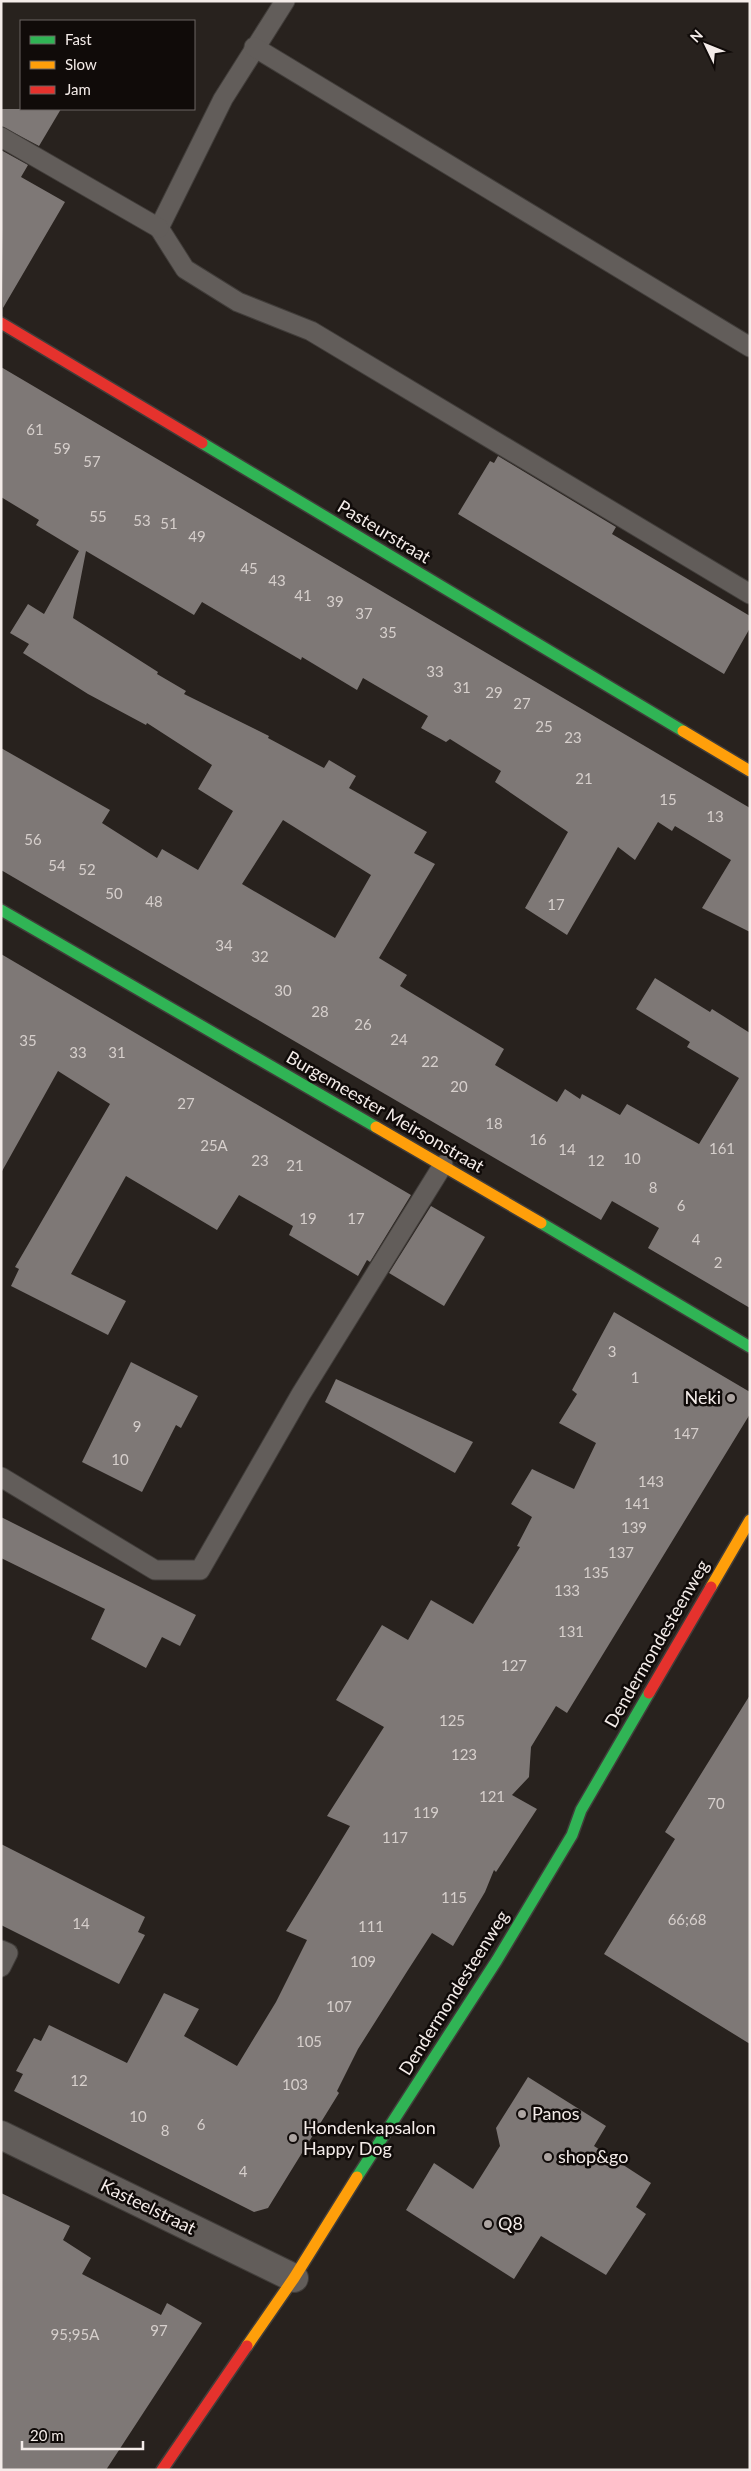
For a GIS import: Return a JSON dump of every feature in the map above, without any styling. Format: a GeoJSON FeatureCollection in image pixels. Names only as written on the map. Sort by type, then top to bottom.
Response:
{"type":"FeatureCollection","features":[{"type":"Feature","properties":{"kind":"street","name":"Pasteurstraat"},"geometry":{"type":"LineString","coordinates":[[1,322],[750,771]]}},
{"type":"Feature","properties":{"kind":"street","name":"Burgemeester Meirsonstraat"},"geometry":{"type":"LineString","coordinates":[[1,910],[442,1165],[750,1347]]}},
{"type":"Feature","properties":{"kind":"street","name":"Dendermondesteenweg"},"geometry":{"type":"LineString","coordinates":[[162,2470],[294,2278],[330,2218],[507,1944],[572,1835],[581,1810],[750,1520]]}},
{"type":"Feature","properties":{"kind":"street","name":"Kasteelstraat"},"geometry":{"type":"LineString","coordinates":[[1,2135],[294,2278]]}},
{"type":"Feature","properties":{"kind":"lane"},"geometry":{"type":"LineString","coordinates":[[159,228],[223,99],[254,47],[285,1]]}},
{"type":"Feature","properties":{"kind":"lane"},"geometry":{"type":"LineString","coordinates":[[254,47],[750,347]]}},
{"type":"Feature","properties":{"kind":"lane"},"geometry":{"type":"LineString","coordinates":[[1,137],[159,228],[185,269],[238,302],[311,331],[750,594]]}},
{"type":"Feature","properties":{"kind":"lane"},"geometry":{"type":"LineString","coordinates":[[1,1477],[155,1570],[200,1570],[302,1394],[442,1165]]}},
{"type":"Feature","properties":{"kind":"lane"},"geometry":{"type":"LineString","coordinates":[[1,1950],[8,1953],[1,1967]]}},
{"type":"Feature","properties":{"kind":"building"},"geometry":{"type":"Polygon","coordinates":[[[1,109],[60,110],[39,146],[1,126],[1,109]]]}},
{"type":"Feature","properties":{"kind":"building"},"geometry":{"type":"Polygon","coordinates":[[[1,150],[28,165],[21,177],[65,202],[3,308],[1,150]]]}},
{"type":"Feature","properties":{"kind":"building"},"geometry":{"type":"Polygon","coordinates":[[[1,367],[750,808],[750,932],[702,908],[731,860],[675,826],[672,831],[658,822],[635,860],[618,847],[567,935],[525,908],[568,832],[495,782],[501,771],[450,739],[446,742],[421,728],[428,716],[363,678],[357,690],[302,657],[301,660],[202,602],[194,615],[86,551],[73,618],[186,691],[184,694],[269,736],[268,738],[324,768],[329,760],[356,776],[349,788],[427,832],[414,853],[435,864],[379,958],[407,975],[400,986],[504,1049],[495,1065],[557,1102],[565,1089],[580,1099],[582,1094],[620,1115],[627,1104],[699,1144],[739,1078],[687,1047],[690,1042],[636,1009],[655,978],[710,1012],[712,1009],[750,1033],[750,1308],[648,1248],[659,1228],[612,1201],[601,1220],[1,870],[1,748],[110,810],[102,823],[157,858],[162,849],[198,870],[233,811],[198,789],[212,765],[147,723],[146,725],[88,694],[23,653],[29,644],[10,633],[28,604],[44,614],[79,551],[36,525],[39,520],[1,497],[1,367]],[[283,820],[242,884],[335,938],[371,875],[283,820]]]}},
{"type":"Feature","properties":{"kind":"building"},"geometry":{"type":"Polygon","coordinates":[[[498,456],[616,527],[612,534],[750,616],[750,628],[724,674],[458,514],[490,461],[494,463],[498,456]]]}},
{"type":"Feature","properties":{"kind":"building"},"geometry":{"type":"Polygon","coordinates":[[[1,954],[411,1195],[370,1262],[367,1260],[358,1276],[289,1235],[293,1226],[239,1195],[217,1230],[126,1176],[71,1274],[126,1301],[108,1335],[11,1286],[19,1269],[15,1267],[110,1104],[58,1071],[1,1173],[1,954]]]}},
{"type":"Feature","properties":{"kind":"building"},"geometry":{"type":"Polygon","coordinates":[[[431,1206],[485,1237],[444,1306],[389,1273],[431,1206]]]}},
{"type":"Feature","properties":{"kind":"building"},"geometry":{"type":"Polygon","coordinates":[[[614,1312],[750,1392],[750,1414],[567,1713],[556,1706],[531,1747],[529,1777],[512,1795],[537,1809],[496,1872],[494,1870],[485,1892],[453,1946],[432,1933],[358,2049],[337,2091],[339,2093],[268,2208],[254,2212],[14,2091],[23,2074],[16,2071],[34,2038],[41,2041],[49,2025],[127,2063],[164,1993],[199,2009],[184,2036],[237,2066],[276,2002],[307,1940],[286,1931],[350,1826],[327,1816],[384,1727],[336,1700],[382,1625],[408,1640],[431,1600],[473,1624],[520,1547],[517,1546],[532,1517],[511,1504],[532,1469],[574,1489],[596,1443],[559,1423],[577,1394],[572,1390],[614,1312]]]}},
{"type":"Feature","properties":{"kind":"building"},"geometry":{"type":"Polygon","coordinates":[[[131,1362],[198,1396],[181,1428],[176,1425],[142,1492],[82,1462],[131,1362]]]}},
{"type":"Feature","properties":{"kind":"building"},"geometry":{"type":"Polygon","coordinates":[[[336,1379],[473,1442],[455,1473],[325,1402],[336,1379]]]}},
{"type":"Feature","properties":{"kind":"building"},"geometry":{"type":"Polygon","coordinates":[[[1,1517],[196,1615],[180,1646],[162,1637],[146,1668],[91,1639],[105,1609],[1,1558],[1,1517]]]}},
{"type":"Feature","properties":{"kind":"building"},"geometry":{"type":"Polygon","coordinates":[[[750,1695],[750,2044],[604,1954],[675,1839],[665,1832],[750,1695]]]}},
{"type":"Feature","properties":{"kind":"building"},"geometry":{"type":"Polygon","coordinates":[[[1,1844],[145,1917],[138,1932],[145,1935],[119,1984],[1,1925],[1,1844]]]}},
{"type":"Feature","properties":{"kind":"building"},"geometry":{"type":"Polygon","coordinates":[[[528,2077],[606,2126],[594,2146],[651,2183],[636,2207],[646,2214],[606,2275],[541,2236],[514,2279],[406,2210],[434,2163],[473,2189],[500,2146],[496,2128],[528,2077]]]}},
{"type":"Feature","properties":{"kind":"building"},"geometry":{"type":"Polygon","coordinates":[[[1,2193],[70,2226],[63,2240],[91,2258],[82,2274],[161,2315],[167,2303],[202,2323],[106,2470],[1,2470],[1,2193]]]}},
{"type":"Feature","properties":{"kind":"traffic: fast"},"geometry":{"type":"LineString","coordinates":[[202,443],[683,731]]}},
{"type":"Feature","properties":{"kind":"traffic: fast"},"geometry":{"type":"LineString","coordinates":[[1,910],[376,1127]]}},
{"type":"Feature","properties":{"kind":"traffic: fast"},"geometry":{"type":"LineString","coordinates":[[541,1223],[750,1347]]}},
{"type":"Feature","properties":{"kind":"traffic: fast"},"geometry":{"type":"LineString","coordinates":[[357,2177],[497,1960],[572,1835],[581,1810],[649,1693]]}},
{"type":"Feature","properties":{"kind":"traffic: slow"},"geometry":{"type":"LineString","coordinates":[[683,731],[750,771]]}},
{"type":"Feature","properties":{"kind":"traffic: slow"},"geometry":{"type":"LineString","coordinates":[[376,1127],[541,1223]]}},
{"type":"Feature","properties":{"kind":"traffic: slow"},"geometry":{"type":"LineString","coordinates":[[711,1587],[750,1520]]}},
{"type":"Feature","properties":{"kind":"traffic: slow"},"geometry":{"type":"LineString","coordinates":[[247,2346],[294,2278],[357,2177]]}},
{"type":"Feature","properties":{"kind":"traffic: jam"},"geometry":{"type":"LineString","coordinates":[[1,323],[202,443]]}},
{"type":"Feature","properties":{"kind":"traffic: jam"},"geometry":{"type":"LineString","coordinates":[[649,1693],[711,1587]]}},
{"type":"Feature","properties":{"kind":"traffic: jam"},"geometry":{"type":"LineString","coordinates":[[162,2470],[247,2346]]}},
{"type":"Feature","properties":{"kind":"place","name":"Neki"},"geometry":{"type":"Point","coordinates":[731,1398]}},
{"type":"Feature","properties":{"kind":"place","name":"Panos"},"geometry":{"type":"Point","coordinates":[522,2114]}},
{"type":"Feature","properties":{"kind":"place","name":"Hondenkapsalon Happy Dog"},"geometry":{"type":"Point","coordinates":[293,2138]}},
{"type":"Feature","properties":{"kind":"place","name":"shop&go"},"geometry":{"type":"Point","coordinates":[548,2157]}},
{"type":"Feature","properties":{"kind":"place","name":"Q8"},"geometry":{"type":"Point","coordinates":[488,2224]}}]}
